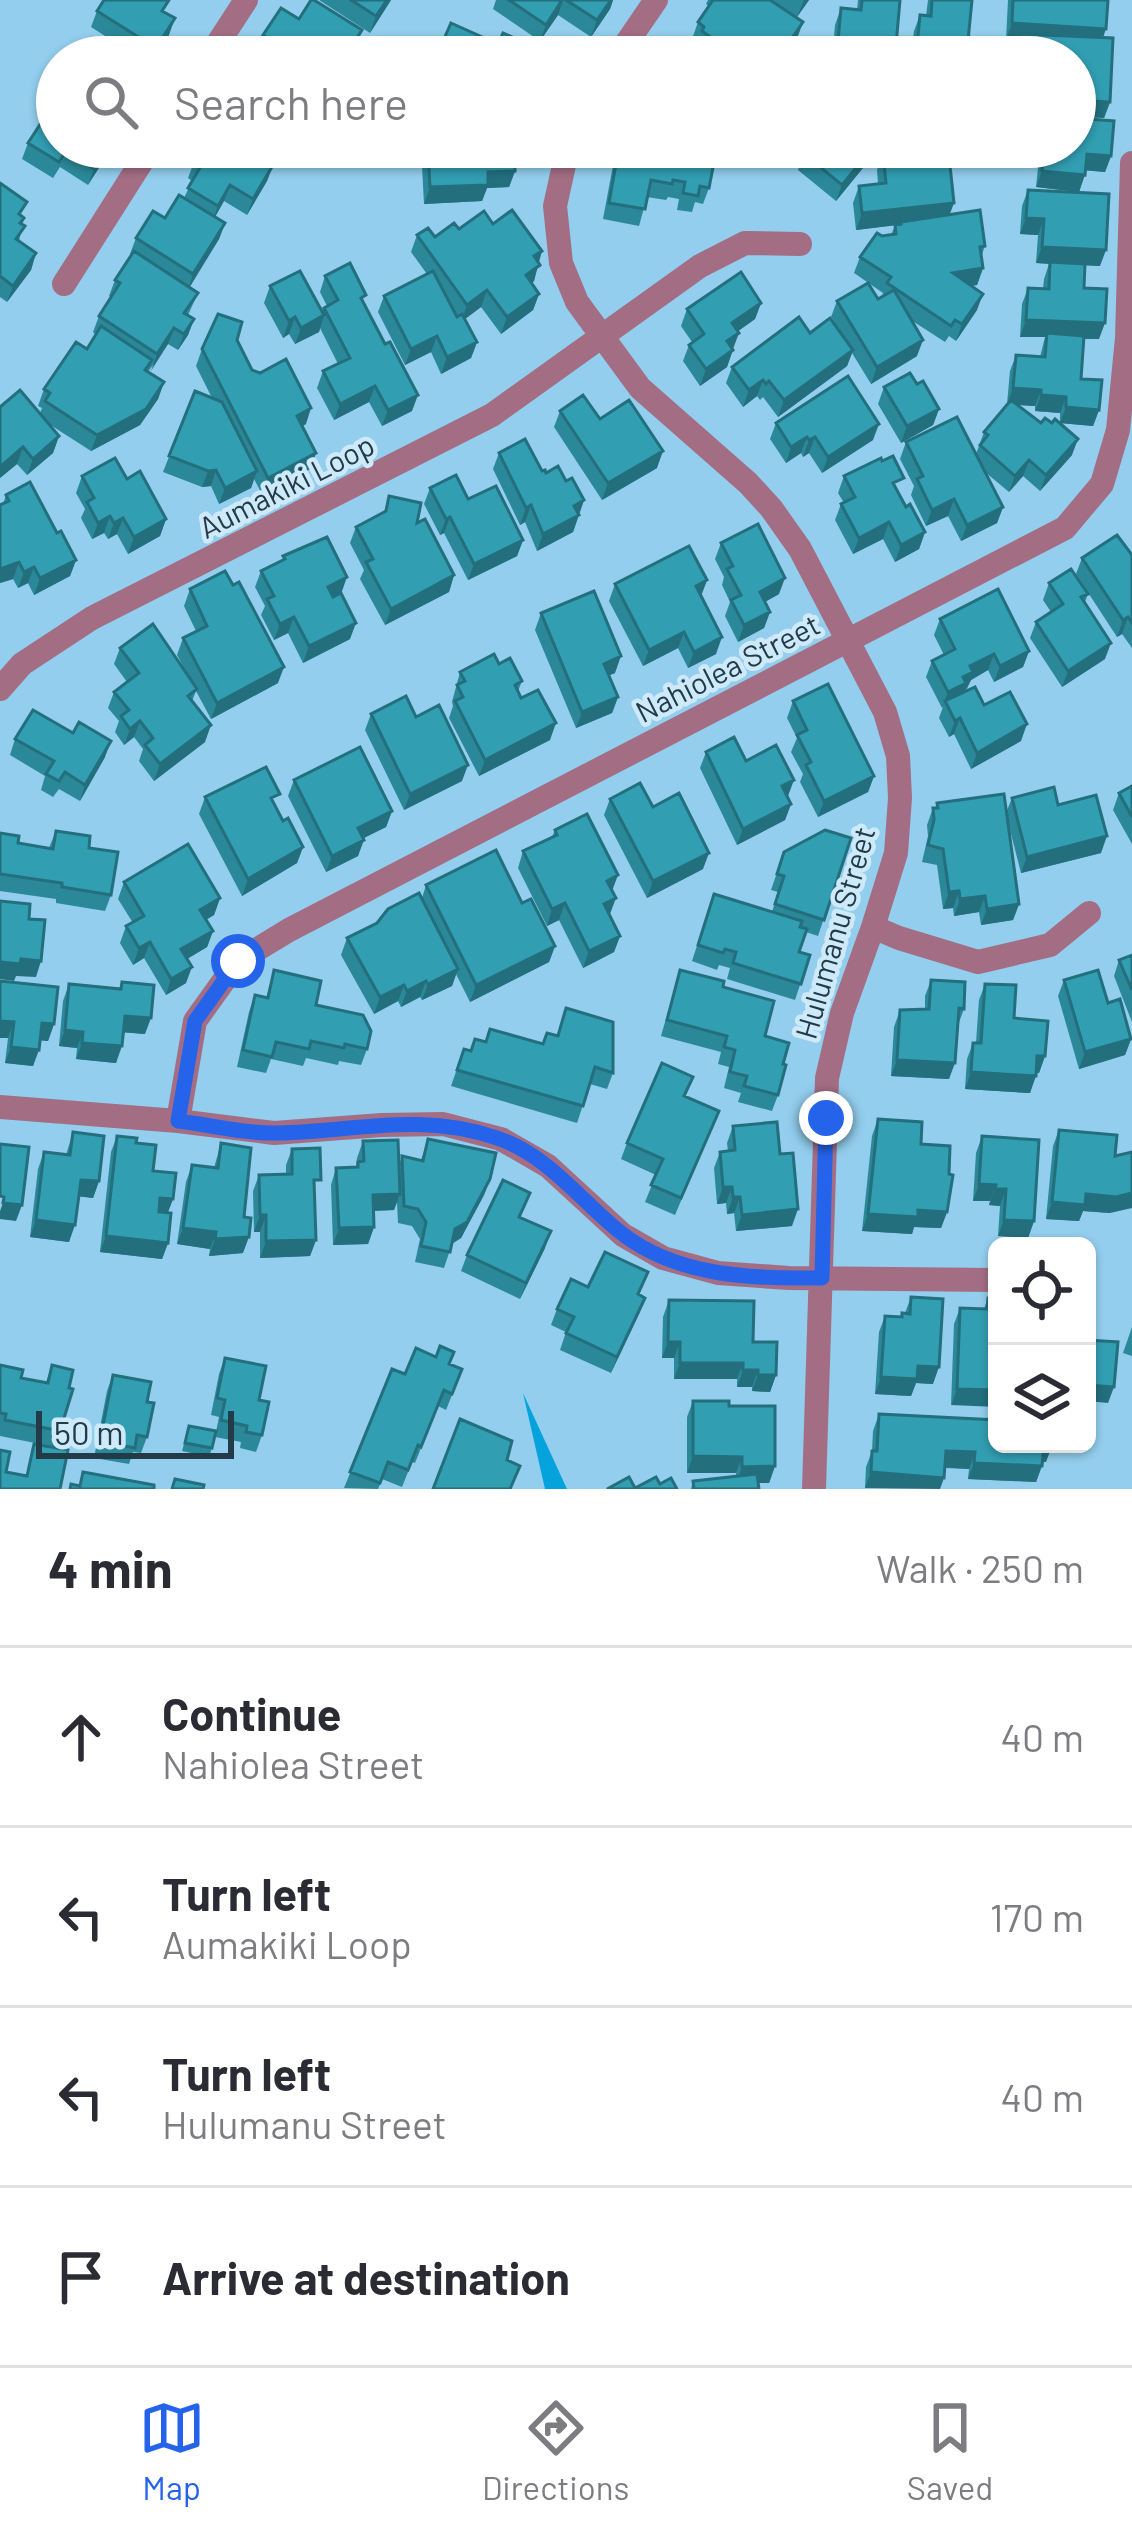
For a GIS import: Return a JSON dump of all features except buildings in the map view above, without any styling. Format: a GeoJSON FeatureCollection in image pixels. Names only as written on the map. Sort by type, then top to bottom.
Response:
{"type":"FeatureCollection","features":[{"type":"Feature","properties":{"kind":"street"},"geometry":{"type":"LineString","coordinates":[[222,36],[245,0]]}},
{"type":"Feature","properties":{"kind":"street"},"geometry":{"type":"LineString","coordinates":[[631,36],[656,0]]}},
{"type":"Feature","properties":{"kind":"street","name":"Nahiolea Street"},"geometry":{"type":"LineString","coordinates":[[178,1121],[195,1021],[238,961],[289,930],[1065,528],[1102,484],[1118,430],[1127,338],[1132,164]]}},
{"type":"Feature","properties":{"kind":"street"},"geometry":{"type":"LineString","coordinates":[[64,284],[138,168]]}},
{"type":"Feature","properties":{"kind":"street","name":"Hulumanu Street"},"geometry":{"type":"LineString","coordinates":[[563,168],[555,206],[561,263],[577,302],[640,388],[748,483],[800,549],[885,712],[898,757],[896,854],[842,1013],[827,1078],[814,1489]]}},
{"type":"Feature","properties":{"kind":"street","name":"Aumakiki Loop"},"geometry":{"type":"LineString","coordinates":[[0,688],[22,664],[92,618],[492,416],[700,266],[745,243],[800,244]]}},
{"type":"Feature","properties":{"kind":"street"},"geometry":{"type":"LineString","coordinates":[[873,927],[978,962],[1049,945],[1089,913]]}},
{"type":"Feature","properties":{"kind":"street"},"geometry":{"type":"LineString","coordinates":[[0,1107],[274,1133],[443,1124],[501,1139],[548,1166],[623,1235],[663,1258],[718,1274],[988,1280]]}},
{"type":"Feature","properties":{"kind":"shaded area"},"geometry":{"type":"Polygon","coordinates":[[[523,1393],[567,1489],[545,1489],[523,1393]]]}},
{"type":"Feature","properties":{"kind":"route"},"geometry":{"type":"LineString","coordinates":[[238,961],[195,1021],[178,1121],[274,1133],[443,1124],[501,1139],[548,1166],[623,1235],[663,1258],[718,1274],[822,1278],[826,1118]]}}]}
